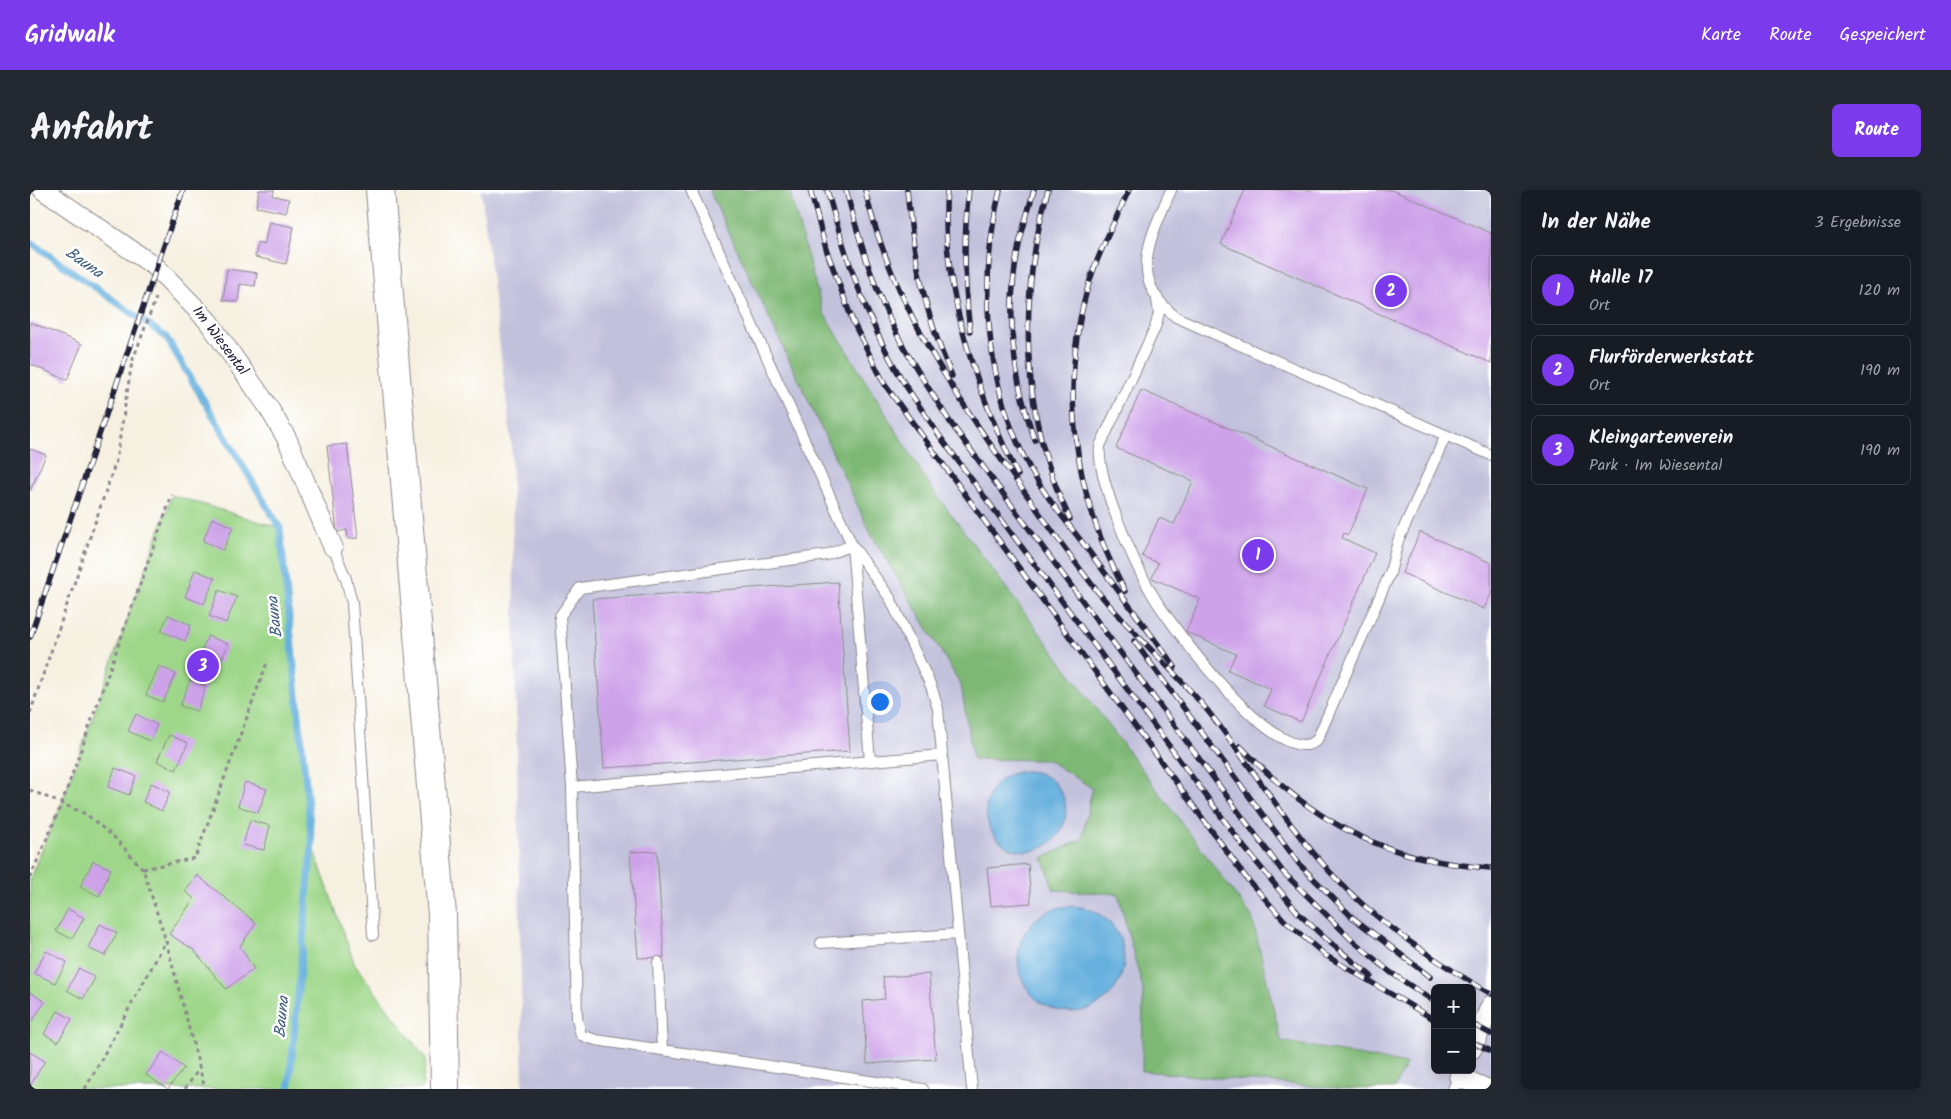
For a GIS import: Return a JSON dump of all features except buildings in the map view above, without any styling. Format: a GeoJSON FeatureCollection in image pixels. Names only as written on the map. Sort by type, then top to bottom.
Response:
{"type":"FeatureCollection","features":[{"type":"Feature","properties":{"kind":"main road"},"geometry":{"type":"LineString","coordinates":[[370,190],[386,262]]}},
{"type":"Feature","properties":{"kind":"main road"},"geometry":{"type":"LineString","coordinates":[[380,190],[442,915],[444,1089]]}},
{"type":"Feature","properties":{"kind":"street","name":"Im Wiesental"},"geometry":{"type":"LineString","coordinates":[[42,190],[122,242],[156,267],[208,321],[267,405],[287,439],[333,547]]}},
{"type":"Feature","properties":{"kind":"street"},"geometry":{"type":"LineString","coordinates":[[1476,1040],[1491,1005]]}},
{"type":"Feature","properties":{"kind":"street"},"geometry":{"type":"LineString","coordinates":[[1458,1079],[1487,1089]]}},
{"type":"Feature","properties":{"kind":"lane"},"geometry":{"type":"LineString","coordinates":[[691,190],[852,545],[890,598],[931,686],[938,710],[972,1089]]}},
{"type":"Feature","properties":{"kind":"lane"},"geometry":{"type":"LineString","coordinates":[[1171,190],[1146,251],[1146,274],[1157,299],[1158,313],[1155,328],[1100,446],[1101,462],[1109,494],[1151,593],[1196,658],[1250,714],[1272,732],[1301,745],[1313,744],[1317,740],[1390,573],[1398,541],[1446,435]]}},
{"type":"Feature","properties":{"kind":"lane"},"geometry":{"type":"LineString","coordinates":[[1157,299],[1176,318],[1491,455]]}},
{"type":"Feature","properties":{"kind":"lane"},"geometry":{"type":"LineString","coordinates":[[852,545],[870,762]]}},
{"type":"Feature","properties":{"kind":"lane"},"geometry":{"type":"LineString","coordinates":[[852,545],[827,556],[580,588],[560,616],[572,787],[576,1018],[581,1035],[596,1040],[918,1089]]}},
{"type":"Feature","properties":{"kind":"lane"},"geometry":{"type":"LineString","coordinates":[[333,547],[346,578],[352,603],[373,935]]}},
{"type":"Feature","properties":{"kind":"lane"},"geometry":{"type":"LineString","coordinates":[[572,787],[942,755]]}},
{"type":"Feature","properties":{"kind":"lane"},"geometry":{"type":"LineString","coordinates":[[821,943],[958,934]]}},
{"type":"Feature","properties":{"kind":"lane"},"geometry":{"type":"LineString","coordinates":[[658,962],[662,1050]]}},
{"type":"Feature","properties":{"kind":"path"},"geometry":{"type":"LineString","coordinates":[[30,713],[116,461],[132,362],[159,291]]}},
{"type":"Feature","properties":{"kind":"path"},"geometry":{"type":"LineString","coordinates":[[30,878],[62,803],[172,495]]}},
{"type":"Feature","properties":{"kind":"path"},"geometry":{"type":"LineString","coordinates":[[143,869],[195,858],[268,660]]}},
{"type":"Feature","properties":{"kind":"path"},"geometry":{"type":"LineString","coordinates":[[30,790],[86,814],[116,839],[143,869],[166,941],[198,1070],[205,1089]]}},
{"type":"Feature","properties":{"kind":"path"},"geometry":{"type":"LineString","coordinates":[[85,1089],[166,941]]}},
{"type":"Feature","properties":{"kind":"path"},"geometry":{"type":"LineString","coordinates":[[186,1089],[198,1070]]}},
{"type":"Feature","properties":{"kind":"shaded area"},"geometry":{"type":"Polygon","coordinates":[[[481,190],[1491,190],[1491,1089],[523,1089],[511,440],[481,190]]]}},
{"type":"Feature","properties":{"kind":"green space"},"geometry":{"type":"Polygon","coordinates":[[[709,190],[789,190],[823,312],[930,486],[1252,917],[1281,1041],[1406,1064],[1394,1089],[1343,1089],[1142,1071],[1143,990],[1118,894],[1054,890],[1043,858],[1082,839],[1092,788],[1048,760],[973,759],[961,685],[871,534],[709,190]]]}},
{"type":"Feature","properties":{"kind":"green space"},"geometry":{"type":"Polygon","coordinates":[[[172,495],[280,528],[312,844],[355,965],[426,1059],[422,1089],[30,1089],[30,878],[62,803],[172,495]]]}},
{"type":"Feature","properties":{"kind":"water"},"geometry":{"type":"Polygon","coordinates":[[[1018,771],[1034,771],[1048,778],[1059,789],[1066,803],[1066,819],[1063,826],[1048,844],[1034,851],[1018,851],[1004,844],[993,833],[986,819],[986,803],[993,789],[1004,778],[1018,771]]]}},
{"type":"Feature","properties":{"kind":"water"},"geometry":{"type":"Polygon","coordinates":[[[1071,906],[1091,910],[1109,921],[1120,939],[1124,959],[1120,979],[1109,997],[1091,1008],[1071,1012],[1051,1008],[1033,997],[1022,979],[1018,959],[1022,939],[1033,921],[1051,910],[1071,906]]]}},
{"type":"Feature","properties":{"kind":"waterway","name":"Bauna"},"geometry":{"type":"LineString","coordinates":[[30,242],[166,337],[280,528],[312,844],[289,1089]]}},
{"type":"Feature","properties":{"kind":"railway"},"geometry":{"type":"LineString","coordinates":[[30,637],[183,190]]}},
{"type":"Feature","properties":{"kind":"railway"},"geometry":{"type":"LineString","coordinates":[[810,190],[826,249],[853,322],[885,385],[1247,879],[1285,921],[1325,955],[1431,1018]]}},
{"type":"Feature","properties":{"kind":"railway"},"geometry":{"type":"LineString","coordinates":[[827,190],[849,262],[877,333],[910,393],[941,438],[1244,847],[1299,914],[1371,976]]}},
{"type":"Feature","properties":{"kind":"railway"},"geometry":{"type":"LineString","coordinates":[[846,190],[863,249],[884,307],[908,354],[950,422],[1283,872],[1352,940],[1390,972],[1431,999]]}},
{"type":"Feature","properties":{"kind":"railway"},"geometry":{"type":"LineString","coordinates":[[865,190],[876,230],[891,269],[907,307],[926,344],[994,449],[1098,592],[1207,710],[1297,833],[1347,890],[1406,939],[1491,994]]}},
{"type":"Feature","properties":{"kind":"railway"},"geometry":{"type":"LineString","coordinates":[[907,190],[917,262],[927,308],[952,376]]}},
{"type":"Feature","properties":{"kind":"railway"},"geometry":{"type":"LineString","coordinates":[[947,190],[946,225],[949,262],[964,336],[988,409],[1018,475]]}},
{"type":"Feature","properties":{"kind":"railway"},"geometry":{"type":"LineString","coordinates":[[969,190],[965,260],[970,331]]}},
{"type":"Feature","properties":{"kind":"railway"},"geometry":{"type":"LineString","coordinates":[[1000,190],[989,258],[989,326],[993,360],[1000,393],[1011,425],[1024,457],[1043,490],[1175,667]]}},
{"type":"Feature","properties":{"kind":"railway"},"geometry":{"type":"LineString","coordinates":[[1034,190],[1015,269],[1012,319],[1016,368],[1027,416],[1035,440]]}},
{"type":"Feature","properties":{"kind":"railway"},"geometry":{"type":"LineString","coordinates":[[1048,190],[1038,231],[1032,273],[1029,357],[1033,399],[1041,440],[1053,480],[1070,519]]}},
{"type":"Feature","properties":{"kind":"railway"},"geometry":{"type":"LineString","coordinates":[[1125,591],[1107,554],[1093,516],[1082,477],[1073,397],[1075,357],[1081,317],[1091,277],[1129,190]]}},
{"type":"Feature","properties":{"kind":"railway"},"geometry":{"type":"LineString","coordinates":[[1134,641],[1300,865],[1352,917],[1430,977]]}},
{"type":"Feature","properties":{"kind":"railway"},"geometry":{"type":"LineString","coordinates":[[1240,746],[1295,797],[1324,817],[1353,833],[1384,847],[1417,857],[1453,864],[1491,868]]}},
{"type":"Feature","properties":{"kind":"railway"},"geometry":{"type":"LineString","coordinates":[[1476,1026],[1491,1034]]}},
{"type":"Feature","properties":{"kind":"railway"},"geometry":{"type":"LineString","coordinates":[[1476,1044],[1491,1051]]}},
{"type":"Feature","properties":{"kind":"place","name":"Flurförderwerkstatt"},"geometry":{"type":"Point","coordinates":[1391,291]}},
{"type":"Feature","properties":{"kind":"place","name":"Halle 17"},"geometry":{"type":"Point","coordinates":[1258,555]}},
{"type":"Feature","properties":{"kind":"place","name":"Kleingartenverein"},"geometry":{"type":"Point","coordinates":[203,666]}}]}
